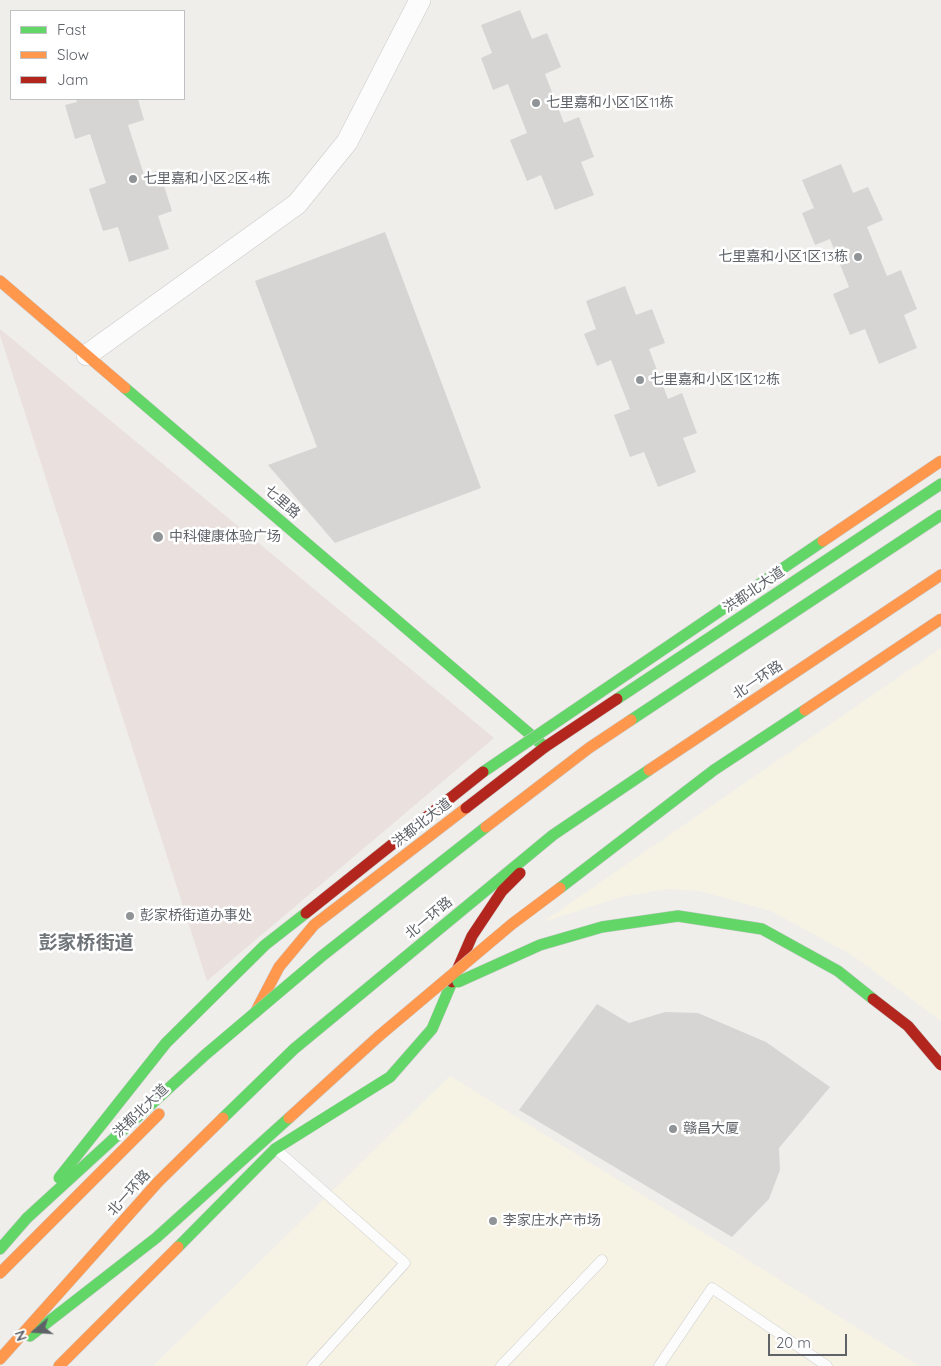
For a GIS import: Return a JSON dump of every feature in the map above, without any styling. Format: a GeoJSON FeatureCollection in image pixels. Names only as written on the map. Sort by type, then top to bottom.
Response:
{"type":"FeatureCollection","features":[{"type":"Feature","properties":{"kind":"main road","name":"七里路"},"geometry":{"type":"LineString","coordinates":[[0,281],[545,747]]}},
{"type":"Feature","properties":{"kind":"main road"},"geometry":{"type":"LineString","coordinates":[[0,1249],[27,1218],[166,1043],[266,945],[501,758],[941,460]]}},
{"type":"Feature","properties":{"kind":"main road","name":"洪都北大道"},"geometry":{"type":"LineString","coordinates":[[183,1091],[240,1037],[260,1006],[279,967],[314,925],[545,747],[941,484]]}},
{"type":"Feature","properties":{"kind":"main road"},"geometry":{"type":"LineString","coordinates":[[27,1218],[205,1055],[322,956],[459,847],[589,748],[941,515]]}},
{"type":"Feature","properties":{"kind":"main road","name":"北一环路"},"geometry":{"type":"LineString","coordinates":[[0,1359],[158,1182],[310,1037],[553,835],[941,575]]}},
{"type":"Feature","properties":{"kind":"main road"},"geometry":{"type":"LineString","coordinates":[[59,1366],[275,1150],[390,1077],[432,1029],[472,936],[502,891],[539,855],[941,587]]}},
{"type":"Feature","properties":{"kind":"main road"},"geometry":{"type":"LineString","coordinates":[[0,1359],[156,1238],[378,1036],[512,924],[714,770],[941,619]]}},
{"type":"Feature","properties":{"kind":"main road"},"geometry":{"type":"LineString","coordinates":[[378,1036],[464,978],[540,945],[602,928],[678,916],[762,930],[830,967],[908,1026],[941,1065]]}},
{"type":"Feature","properties":{"kind":"main road","name":"洪都北大道"},"geometry":{"type":"LineString","coordinates":[[0,1273],[91,1180],[169,1105]]}},
{"type":"Feature","properties":{"kind":"street"},"geometry":{"type":"LineString","coordinates":[[87,356],[297,204],[347,142],[420,0]]}},
{"type":"Feature","properties":{"kind":"lane"},"geometry":{"type":"LineString","coordinates":[[275,1150],[405,1263],[312,1366]]}},
{"type":"Feature","properties":{"kind":"lane"},"geometry":{"type":"LineString","coordinates":[[501,1366],[602,1260]]}},
{"type":"Feature","properties":{"kind":"lane"},"geometry":{"type":"LineString","coordinates":[[659,1366],[712,1288],[827,1366]]}},
{"type":"Feature","properties":{"kind":"shaded area","name":"中科健康体验广场"},"geometry":{"type":"Polygon","coordinates":[[[0,329],[494,738],[207,981],[0,335],[0,329]]]}},
{"type":"Feature","properties":{"kind":"shaded area"},"geometry":{"type":"Polygon","coordinates":[[[941,648],[941,1021],[852,955],[771,911],[700,891],[666,889],[620,897],[543,922],[941,648]]]}},
{"type":"Feature","properties":{"kind":"shaded area","name":"李家庄水产市场"},"geometry":{"type":"Polygon","coordinates":[[[450,1076],[919,1366],[153,1366],[450,1076]]]}},
{"type":"Feature","properties":{"kind":"building","name":"七里嘉和小区1区11栋"},"geometry":{"type":"Polygon","coordinates":[[[520,10],[532,39],[547,33],[561,67],[545,74],[564,123],[579,117],[594,157],[581,162],[594,195],[555,210],[541,175],[527,181],[510,140],[527,133],[508,84],[493,90],[481,58],[492,53],[481,25],[520,10]]]}},
{"type":"Feature","properties":{"kind":"building","name":"七里嘉和小区2区4栋"},"geometry":{"type":"Polygon","coordinates":[[[76,100],[138,100],[144,120],[128,125],[144,175],[159,170],[172,211],[158,216],[169,249],[129,262],[118,227],[103,231],[89,189],[106,183],[90,134],[75,139],[65,105],[77,102],[76,100]]]}},
{"type":"Feature","properties":{"kind":"building","name":"七里嘉和小区1区13栋"},"geometry":{"type":"Polygon","coordinates":[[[841,164],[853,193],[868,187],[883,220],[867,227],[887,276],[901,270],[917,309],[904,315],[917,348],[879,364],[865,329],[850,335],[833,294],[849,287],[830,239],[815,245],[802,213],[814,208],[802,180],[841,164]]]}},
{"type":"Feature","properties":{"kind":"building"},"geometry":{"type":"Polygon","coordinates":[[[385,232],[481,488],[335,543],[268,465],[317,447],[255,281],[385,232]]]}},
{"type":"Feature","properties":{"kind":"building","name":"七里嘉和小区1区12栋"},"geometry":{"type":"Polygon","coordinates":[[[625,286],[636,315],[652,309],[665,343],[649,349],[668,399],[682,393],[697,433],[683,438],[696,472],[658,487],[644,452],[630,457],[614,415],[630,409],[611,360],[597,366],[584,334],[596,329],[586,301],[625,286]]]}},
{"type":"Feature","properties":{"kind":"building","name":"赣昌大厦"},"geometry":{"type":"Polygon","coordinates":[[[597,1004],[629,1023],[665,1012],[698,1013],[766,1042],[830,1087],[779,1148],[780,1170],[769,1199],[732,1237],[519,1110],[597,1004]]]}},
{"type":"Feature","properties":{"kind":"traffic: fast"},"geometry":{"type":"LineString","coordinates":[[125,388],[545,747]]}},
{"type":"Feature","properties":{"kind":"traffic: fast"},"geometry":{"type":"LineString","coordinates":[[617,699],[941,484]]}},
{"type":"Feature","properties":{"kind":"traffic: fast"},"geometry":{"type":"LineString","coordinates":[[631,720],[941,515]]}},
{"type":"Feature","properties":{"kind":"traffic: fast"},"geometry":{"type":"LineString","coordinates":[[483,772],[823,541]]}},
{"type":"Feature","properties":{"kind":"traffic: fast"},"geometry":{"type":"LineString","coordinates":[[560,888],[714,770],[805,710]]}},
{"type":"Feature","properties":{"kind":"traffic: fast"},"geometry":{"type":"LineString","coordinates":[[223,1118],[294,1049],[553,835],[649,770]]}},
{"type":"Feature","properties":{"kind":"traffic: fast"},"geometry":{"type":"LineString","coordinates":[[27,1218],[205,1055],[322,956],[486,827]]}},
{"type":"Feature","properties":{"kind":"traffic: fast"},"geometry":{"type":"LineString","coordinates":[[59,1178],[166,1043],[265,945],[306,913]]}},
{"type":"Feature","properties":{"kind":"traffic: fast"},"geometry":{"type":"LineString","coordinates":[[458,982],[540,945],[602,927],[678,916],[762,929],[838,971],[873,999]]}},
{"type":"Feature","properties":{"kind":"traffic: fast"},"geometry":{"type":"LineString","coordinates":[[178,1247],[275,1149],[390,1077],[432,1029],[452,982]]}},
{"type":"Feature","properties":{"kind":"traffic: fast"},"geometry":{"type":"LineString","coordinates":[[30,1336],[156,1238],[289,1118]]}},
{"type":"Feature","properties":{"kind":"traffic: fast"},"geometry":{"type":"LineString","coordinates":[[0,1249],[27,1218]]}},
{"type":"Feature","properties":{"kind":"traffic: slow"},"geometry":{"type":"LineString","coordinates":[[0,281],[125,388]]}},
{"type":"Feature","properties":{"kind":"traffic: slow"},"geometry":{"type":"LineString","coordinates":[[823,541],[941,461]]}},
{"type":"Feature","properties":{"kind":"traffic: slow"},"geometry":{"type":"LineString","coordinates":[[649,770],[941,575]]}},
{"type":"Feature","properties":{"kind":"traffic: slow"},"geometry":{"type":"LineString","coordinates":[[805,710],[941,619]]}},
{"type":"Feature","properties":{"kind":"traffic: slow"},"geometry":{"type":"LineString","coordinates":[[486,827],[589,748],[631,720]]}},
{"type":"Feature","properties":{"kind":"traffic: slow"},"geometry":{"type":"LineString","coordinates":[[255,1013],[279,967],[314,925],[466,808]]}},
{"type":"Feature","properties":{"kind":"traffic: slow"},"geometry":{"type":"LineString","coordinates":[[379,1036],[512,924],[560,888]]}},
{"type":"Feature","properties":{"kind":"traffic: slow"},"geometry":{"type":"LineString","coordinates":[[289,1118],[379,1036]]}},
{"type":"Feature","properties":{"kind":"traffic: slow"},"geometry":{"type":"LineString","coordinates":[[0,1273],[159,1114]]}},
{"type":"Feature","properties":{"kind":"traffic: slow"},"geometry":{"type":"LineString","coordinates":[[0,1359],[158,1182],[223,1118]]}},
{"type":"Feature","properties":{"kind":"traffic: slow"},"geometry":{"type":"LineString","coordinates":[[59,1366],[178,1247]]}},
{"type":"Feature","properties":{"kind":"traffic: jam"},"geometry":{"type":"LineString","coordinates":[[466,808],[545,747],[617,699]]}},
{"type":"Feature","properties":{"kind":"traffic: jam"},"geometry":{"type":"LineString","coordinates":[[306,913],[483,772]]}},
{"type":"Feature","properties":{"kind":"traffic: jam"},"geometry":{"type":"LineString","coordinates":[[452,982],[472,936],[502,891],[520,873]]}},
{"type":"Feature","properties":{"kind":"traffic: jam"},"geometry":{"type":"LineString","coordinates":[[873,999],[908,1026],[941,1065]]}},
{"type":"Feature","properties":{"kind":"place","name":"七里嘉和小区1区11栋"},"geometry":{"type":"Point","coordinates":[536,103]}},
{"type":"Feature","properties":{"kind":"place","name":"七里嘉和小区2区4栋"},"geometry":{"type":"Point","coordinates":[133,179]}},
{"type":"Feature","properties":{"kind":"place","name":"七里嘉和小区1区13栋"},"geometry":{"type":"Point","coordinates":[858,257]}},
{"type":"Feature","properties":{"kind":"place","name":"七里嘉和小区1区12栋"},"geometry":{"type":"Point","coordinates":[640,380]}},
{"type":"Feature","properties":{"kind":"place","name":"中科健康体验广场"},"geometry":{"type":"Point","coordinates":[158,537]}},
{"type":"Feature","properties":{"kind":"place","name":"彭家桥街道办事处"},"geometry":{"type":"Point","coordinates":[130,916]}},
{"type":"Feature","properties":{"kind":"place","name":"赣昌大厦"},"geometry":{"type":"Point","coordinates":[673,1129]}},
{"type":"Feature","properties":{"kind":"place","name":"李家庄水产市场"},"geometry":{"type":"Point","coordinates":[493,1221]}},
{"type":"Feature","properties":{"kind":"district","name":"彭家桥街道"},"geometry":{"type":"Point","coordinates":[86,943]}}]}
